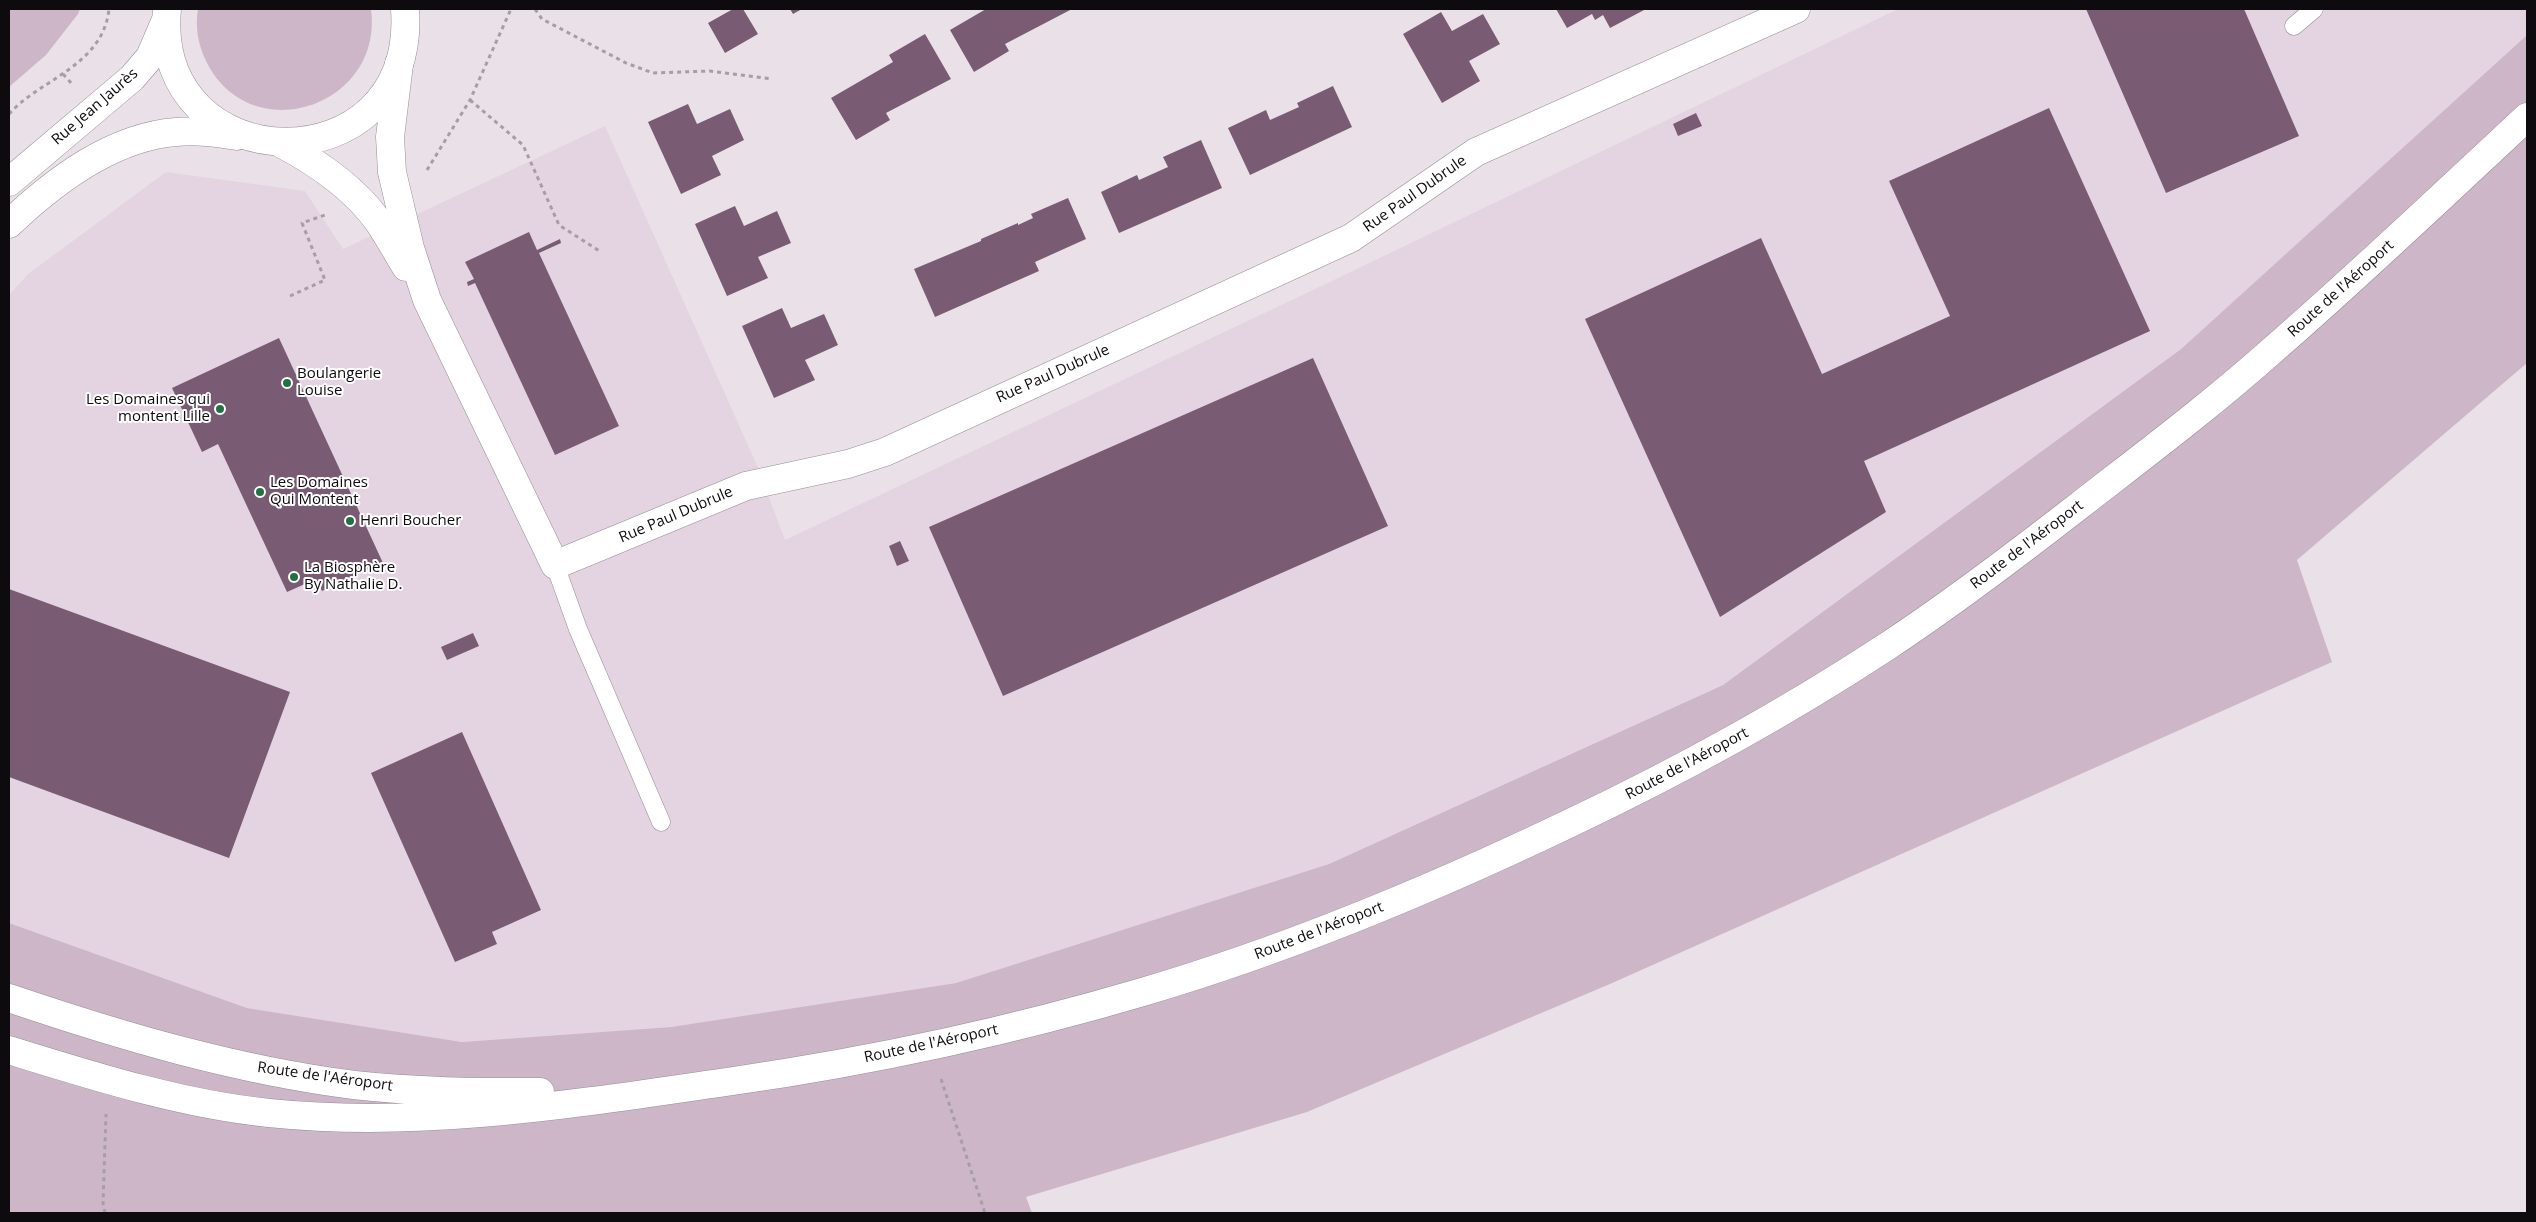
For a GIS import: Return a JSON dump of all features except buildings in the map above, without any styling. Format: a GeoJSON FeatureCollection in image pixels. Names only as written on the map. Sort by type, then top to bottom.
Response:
{"type":"FeatureCollection","features":[{"type":"Feature","properties":{"kind":"main road","name":"Rue Paul Dubrule"},"geometry":{"type":"LineString","coordinates":[[554,565],[746,486],[848,464],[885,452],[1351,238],[1476,152],[1796,9]]}},
{"type":"Feature","properties":{"kind":"main road"},"geometry":{"type":"LineString","coordinates":[[166,14],[170,54],[183,85],[193,99],[218,122],[248,137]]}},
{"type":"Feature","properties":{"kind":"main road","name":"Rue Jean Jaurès"},"geometry":{"type":"LineString","coordinates":[[9,182],[132,78],[150,57],[166,14]]}},
{"type":"Feature","properties":{"kind":"main road"},"geometry":{"type":"LineString","coordinates":[[408,15],[390,137],[392,172],[410,248],[427,300]]}},
{"type":"Feature","properties":{"kind":"main road"},"geometry":{"type":"LineString","coordinates":[[282,144],[316,140],[348,126],[374,104],[385,91],[400,60]]}},
{"type":"Feature","properties":{"kind":"main road","name":"Route de l'Aéroport"},"geometry":{"type":"LineString","coordinates":[[9,1050],[188,1100],[267,1113],[351,1118],[530,1110],[795,1072],[930,1045],[1028,1024],[1148,991],[1260,954],[1402,900],[1633,794],[1768,721],[1898,640],[2025,548],[2263,360],[2527,117]]}},
{"type":"Feature","properties":{"kind":"main road"},"geometry":{"type":"LineString","coordinates":[[9,224],[30,204],[68,176],[121,146],[148,136],[193,131],[248,137],[282,144],[305,156],[356,196],[377,220],[427,300],[554,565]]}},
{"type":"Feature","properties":{"kind":"main road","name":"Route de l'Aéroport"},"geometry":{"type":"LineString","coordinates":[[9,998],[161,1046],[265,1070],[354,1085],[465,1092],[681,1089]]}},
{"type":"Feature","properties":{"kind":"lane"},"geometry":{"type":"LineString","coordinates":[[2294,26],[2314,9]]}},
{"type":"Feature","properties":{"kind":"lane"},"geometry":{"type":"LineString","coordinates":[[554,565],[578,629],[661,822]]}},
{"type":"Feature","properties":{"kind":"path"},"geometry":{"type":"LineString","coordinates":[[9,114],[63,74],[85,55],[100,37],[109,9]]}},
{"type":"Feature","properties":{"kind":"path"},"geometry":{"type":"LineString","coordinates":[[424,173],[470,100],[511,9]]}},
{"type":"Feature","properties":{"kind":"path"},"geometry":{"type":"LineString","coordinates":[[535,9],[542,19],[626,63],[653,73],[710,71],[772,79]]}},
{"type":"Feature","properties":{"kind":"path"},"geometry":{"type":"LineString","coordinates":[[470,100],[523,145],[559,225],[601,252]]}},
{"type":"Feature","properties":{"kind":"path"},"geometry":{"type":"LineString","coordinates":[[290,296],[325,280],[302,223],[331,212]]}},
{"type":"Feature","properties":{"kind":"path"},"geometry":{"type":"LineString","coordinates":[[930,1045],[985,1213]]}},
{"type":"Feature","properties":{"kind":"path"},"geometry":{"type":"LineString","coordinates":[[105,1213],[103,1203],[108,1078]]}},
{"type":"Feature","properties":{"kind":"shaded area"},"geometry":{"type":"Polygon","coordinates":[[[9,9],[80,9],[46,55],[9,87],[9,9]]]}},
{"type":"Feature","properties":{"kind":"shaded area"},"geometry":{"type":"Polygon","coordinates":[[[198,9],[371,9],[369,43],[357,71],[336,92],[310,105],[281,110],[252,105],[226,89],[206,61],[198,35],[198,9]]]}},
{"type":"Feature","properties":{"kind":"shaded area"},"geometry":{"type":"Polygon","coordinates":[[[1898,9],[2527,9],[2527,35],[2181,349],[1723,685],[1329,864],[956,983],[671,1027],[462,1042],[247,1008],[9,923],[9,295],[28,274],[166,172],[305,191],[343,249],[605,126],[756,463],[785,540],[1315,289],[1898,9]]]}},
{"type":"Feature","properties":{"kind":"shaded area"},"geometry":{"type":"Polygon","coordinates":[[[2527,35],[2527,363],[2297,560],[2332,662],[1610,984],[1307,1112],[1026,1197],[1032,1213],[9,1213],[9,923],[247,1008],[462,1042],[671,1027],[956,983],[1329,864],[1723,685],[2181,349],[2527,35]]]}},
{"type":"Feature","properties":{"kind":"place","name":"Boulangerie Louise"},"geometry":{"type":"Point","coordinates":[287,383]}},
{"type":"Feature","properties":{"kind":"place","name":"Les Domaines qui montent Lille"},"geometry":{"type":"Point","coordinates":[220,409]}},
{"type":"Feature","properties":{"kind":"place","name":"Les Domaines Qui Montent"},"geometry":{"type":"Point","coordinates":[260,492]}},
{"type":"Feature","properties":{"kind":"place","name":"Henri Boucher"},"geometry":{"type":"Point","coordinates":[350,521]}},
{"type":"Feature","properties":{"kind":"place","name":"La Biosphère By Nathalie D."},"geometry":{"type":"Point","coordinates":[294,577]}}]}
